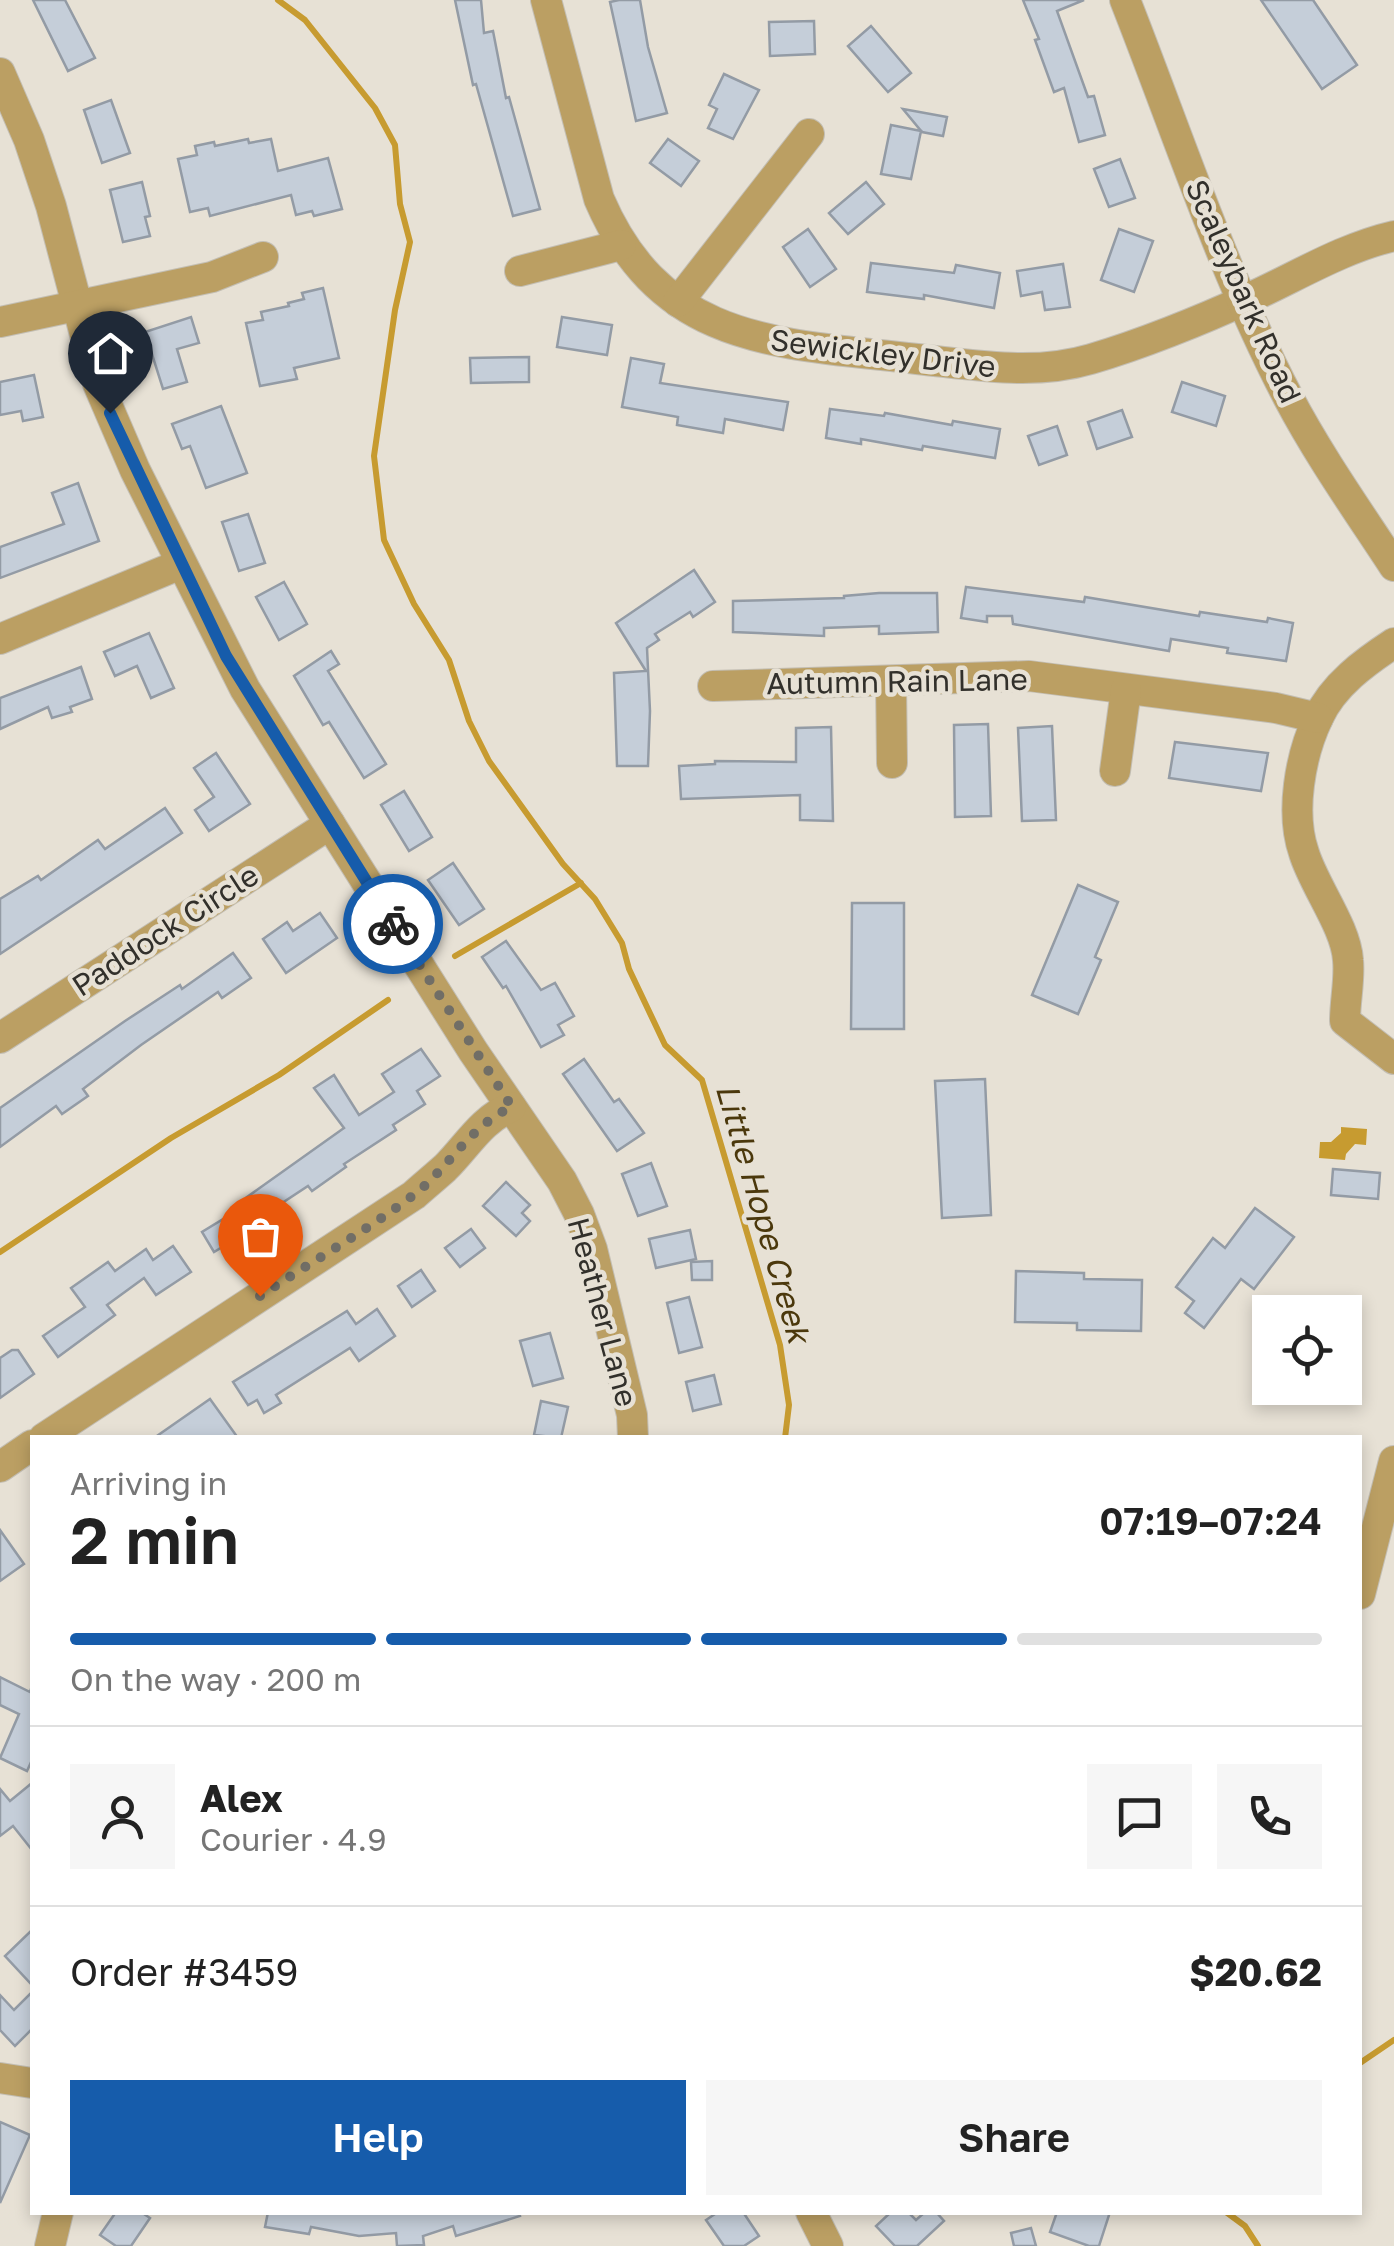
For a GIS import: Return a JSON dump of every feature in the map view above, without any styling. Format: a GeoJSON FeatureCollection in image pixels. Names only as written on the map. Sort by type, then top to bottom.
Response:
{"type":"FeatureCollection","features":[{"type":"Feature","properties":{"kind":"street","name":"Sewickley Drive"},"geometry":{"type":"LineString","coordinates":[[546,0],[599,199],[622,245],[656,284],[678,302],[712,323],[744,335],[782,344],[999,368],[1036,368],[1093,359],[1243,302],[1352,248],[1394,236]]}},
{"type":"Feature","properties":{"kind":"street","name":"Scaleybark Road"},"geometry":{"type":"LineString","coordinates":[[1125,0],[1243,302],[1288,398],[1394,566]]}},
{"type":"Feature","properties":{"kind":"street","name":"Heather Lane"},"geometry":{"type":"LineString","coordinates":[[0,73],[29,140],[51,206],[98,384],[180,564],[245,689],[562,1180],[579,1214],[592,1248],[627,1396],[632,1435]]}},
{"type":"Feature","properties":{"kind":"street"},"geometry":{"type":"LineString","coordinates":[[678,302],[809,134]]}},
{"type":"Feature","properties":{"kind":"street"},"geometry":{"type":"LineString","coordinates":[[520,271],[622,245]]}},
{"type":"Feature","properties":{"kind":"street"},"geometry":{"type":"LineString","coordinates":[[0,322],[212,276],[263,257]]}},
{"type":"Feature","properties":{"kind":"street"},"geometry":{"type":"LineString","coordinates":[[0,639],[180,564]]}},
{"type":"Feature","properties":{"kind":"street"},"geometry":{"type":"LineString","coordinates":[[1394,643],[1348,677],[1318,718],[1298,799],[1303,851],[1343,940],[1348,960],[1345,1021],[1394,1059]]}},
{"type":"Feature","properties":{"kind":"street","name":"Autumn Rain Lane"},"geometry":{"type":"LineString","coordinates":[[713,686],[1029,676],[1276,708],[1318,718]]}},
{"type":"Feature","properties":{"kind":"street"},"geometry":{"type":"LineString","coordinates":[[891,682],[892,762]]}},
{"type":"Feature","properties":{"kind":"street"},"geometry":{"type":"LineString","coordinates":[[1115,771],[1126,690]]}},
{"type":"Feature","properties":{"kind":"street","name":"Paddock Circle"},"geometry":{"type":"LineString","coordinates":[[0,1038],[330,824]]}},
{"type":"Feature","properties":{"kind":"street"},"geometry":{"type":"LineString","coordinates":[[49,1435],[414,1194],[445,1168],[493,1115],[512,1107]]}},
{"type":"Feature","properties":{"kind":"street"},"geometry":{"type":"LineString","coordinates":[[0,1467],[30,1446]]}},
{"type":"Feature","properties":{"kind":"street"},"geometry":{"type":"LineString","coordinates":[[1362,1587],[1394,1461]]}},
{"type":"Feature","properties":{"kind":"street"},"geometry":{"type":"LineString","coordinates":[[0,2078],[30,2083]]}},
{"type":"Feature","properties":{"kind":"street"},"geometry":{"type":"LineString","coordinates":[[50,2246],[57,2215]]}},
{"type":"Feature","properties":{"kind":"street"},"geometry":{"type":"LineString","coordinates":[[812,2215],[828,2246]]}},
{"type":"Feature","properties":{"kind":"shaded area"},"geometry":{"type":"Polygon","coordinates":[[[1341,1127],[1367,1129],[1366,1145],[1355,1144],[1345,1160],[1319,1158],[1320,1142],[1331,1142],[1341,1133],[1341,1127]]]}},
{"type":"Feature","properties":{"kind":"building"},"geometry":{"type":"Polygon","coordinates":[[[33,0],[65,0],[95,58],[68,71],[33,0]]]}},
{"type":"Feature","properties":{"kind":"building"},"geometry":{"type":"Polygon","coordinates":[[[455,0],[481,0],[484,33],[493,31],[506,98],[509,97],[540,209],[513,216],[476,84],[473,85],[455,0]]]}},
{"type":"Feature","properties":{"kind":"building"},"geometry":{"type":"Polygon","coordinates":[[[640,0],[648,47],[667,113],[636,121],[610,2],[640,0]]]}},
{"type":"Feature","properties":{"kind":"building"},"geometry":{"type":"Polygon","coordinates":[[[1023,0],[1084,0],[1057,11],[1088,97],[1094,96],[1105,135],[1079,142],[1064,88],[1054,92],[1023,0]]]}},
{"type":"Feature","properties":{"kind":"building"},"geometry":{"type":"Polygon","coordinates":[[[1261,0],[1313,0],[1357,65],[1322,89],[1261,0]]]}},
{"type":"Feature","properties":{"kind":"building"},"geometry":{"type":"Polygon","coordinates":[[[814,21],[815,54],[770,56],[769,22],[814,21]]]}},
{"type":"Feature","properties":{"kind":"building"},"geometry":{"type":"Polygon","coordinates":[[[871,26],[911,73],[888,92],[848,46],[871,26]]]}},
{"type":"Feature","properties":{"kind":"building"},"geometry":{"type":"Polygon","coordinates":[[[724,74],[759,90],[733,139],[708,128],[717,109],[709,105],[724,74]]]}},
{"type":"Feature","properties":{"kind":"building"},"geometry":{"type":"Polygon","coordinates":[[[111,100],[130,153],[102,163],[84,110],[111,100]]]}},
{"type":"Feature","properties":{"kind":"building"},"geometry":{"type":"Polygon","coordinates":[[[903,109],[947,117],[943,136],[922,132],[903,109]]]}},
{"type":"Feature","properties":{"kind":"building"},"geometry":{"type":"Polygon","coordinates":[[[891,125],[921,131],[911,179],[881,174],[891,125]]]}},
{"type":"Feature","properties":{"kind":"building"},"geometry":{"type":"Polygon","coordinates":[[[248,139],[249,143],[271,139],[278,171],[328,158],[342,209],[314,216],[312,211],[296,215],[291,195],[210,216],[208,208],[190,212],[178,159],[197,155],[195,146],[248,139]]]}},
{"type":"Feature","properties":{"kind":"building"},"geometry":{"type":"Polygon","coordinates":[[[668,139],[699,161],[681,186],[650,163],[668,139]]]}},
{"type":"Feature","properties":{"kind":"building"},"geometry":{"type":"Polygon","coordinates":[[[1120,159],[1135,198],[1109,207],[1094,169],[1120,159]]]}},
{"type":"Feature","properties":{"kind":"building"},"geometry":{"type":"Polygon","coordinates":[[[142,182],[150,236],[123,242],[110,190],[142,182]]]}},
{"type":"Feature","properties":{"kind":"building"},"geometry":{"type":"Polygon","coordinates":[[[866,182],[884,204],[848,234],[829,213],[866,182]]]}},
{"type":"Feature","properties":{"kind":"building"},"geometry":{"type":"Polygon","coordinates":[[[808,229],[836,269],[810,287],[783,247],[808,229]]]}},
{"type":"Feature","properties":{"kind":"building"},"geometry":{"type":"Polygon","coordinates":[[[1119,229],[1153,241],[1134,292],[1101,280],[1119,229]]]}},
{"type":"Feature","properties":{"kind":"building"},"geometry":{"type":"Polygon","coordinates":[[[871,263],[954,273],[956,265],[1000,273],[994,308],[924,295],[924,299],[867,292],[871,263]]]}},
{"type":"Feature","properties":{"kind":"building"},"geometry":{"type":"Polygon","coordinates":[[[1063,264],[1070,307],[1045,310],[1042,292],[1021,296],[1017,271],[1063,264]]]}},
{"type":"Feature","properties":{"kind":"building"},"geometry":{"type":"Polygon","coordinates":[[[323,288],[339,358],[294,368],[297,379],[260,386],[246,323],[263,320],[261,312],[289,306],[288,303],[304,299],[302,293],[323,288]]]}},
{"type":"Feature","properties":{"kind":"building"},"geometry":{"type":"Polygon","coordinates":[[[191,317],[199,343],[177,349],[187,382],[163,389],[145,332],[191,317]]]}},
{"type":"Feature","properties":{"kind":"building"},"geometry":{"type":"Polygon","coordinates":[[[562,317],[612,325],[607,355],[557,347],[562,317]]]}},
{"type":"Feature","properties":{"kind":"building"},"geometry":{"type":"Polygon","coordinates":[[[529,357],[529,382],[471,383],[470,358],[529,357]]]}},
{"type":"Feature","properties":{"kind":"building"},"geometry":{"type":"Polygon","coordinates":[[[631,358],[664,364],[660,383],[788,402],[783,430],[725,419],[723,433],[677,425],[678,417],[622,407],[631,358]]]}},
{"type":"Feature","properties":{"kind":"building"},"geometry":{"type":"Polygon","coordinates":[[[34,375],[43,417],[23,421],[21,411],[0,415],[0,382],[34,375]]]}},
{"type":"Feature","properties":{"kind":"building"},"geometry":{"type":"Polygon","coordinates":[[[1182,382],[1225,396],[1216,426],[1172,412],[1182,382]]]}},
{"type":"Feature","properties":{"kind":"building"},"geometry":{"type":"Polygon","coordinates":[[[221,406],[247,473],[206,488],[190,446],[182,449],[172,424],[221,406]]]}},
{"type":"Feature","properties":{"kind":"building"},"geometry":{"type":"Polygon","coordinates":[[[830,409],[1000,429],[995,458],[923,446],[922,450],[861,439],[861,444],[826,438],[830,409]]]}},
{"type":"Feature","properties":{"kind":"building"},"geometry":{"type":"Polygon","coordinates":[[[1122,410],[1132,437],[1097,449],[1088,422],[1122,410]]]}},
{"type":"Feature","properties":{"kind":"building"},"geometry":{"type":"Polygon","coordinates":[[[1057,426],[1067,455],[1039,465],[1028,436],[1057,426]]]}},
{"type":"Feature","properties":{"kind":"building"},"geometry":{"type":"Polygon","coordinates":[[[78,483],[99,541],[0,578],[0,547],[64,524],[52,493],[78,483]]]}},
{"type":"Feature","properties":{"kind":"building"},"geometry":{"type":"Polygon","coordinates":[[[248,514],[265,563],[239,571],[222,522],[248,514]]]}},
{"type":"Feature","properties":{"kind":"building"},"geometry":{"type":"Polygon","coordinates":[[[694,570],[715,602],[655,634],[659,640],[647,648],[648,766],[617,766],[614,673],[646,671],[616,623],[694,570]]]}},
{"type":"Feature","properties":{"kind":"building"},"geometry":{"type":"Polygon","coordinates":[[[284,582],[307,624],[279,640],[256,597],[284,582]]]}},
{"type":"Feature","properties":{"kind":"building"},"geometry":{"type":"Polygon","coordinates":[[[966,587],[1084,602],[1085,597],[1199,616],[1200,612],[1293,623],[1286,661],[1227,653],[1228,648],[1171,639],[1169,651],[1013,624],[1012,616],[987,616],[987,622],[961,618],[966,587]]]}},
{"type":"Feature","properties":{"kind":"building"},"geometry":{"type":"Polygon","coordinates":[[[879,593],[937,593],[938,632],[879,634],[879,626],[824,628],[824,636],[733,632],[733,601],[844,598],[879,593]]]}},
{"type":"Feature","properties":{"kind":"building"},"geometry":{"type":"Polygon","coordinates":[[[149,633],[174,688],[151,698],[137,666],[115,676],[104,652],[149,633]]]}},
{"type":"Feature","properties":{"kind":"building"},"geometry":{"type":"Polygon","coordinates":[[[331,651],[339,664],[328,671],[386,764],[364,778],[329,722],[323,725],[294,676],[331,651]]]}},
{"type":"Feature","properties":{"kind":"building"},"geometry":{"type":"Polygon","coordinates":[[[81,667],[92,699],[70,707],[72,712],[52,718],[48,707],[0,729],[0,698],[81,667]]]}},
{"type":"Feature","properties":{"kind":"building"},"geometry":{"type":"Polygon","coordinates":[[[988,724],[991,816],[955,817],[954,725],[988,724]]]}},
{"type":"Feature","properties":{"kind":"building"},"geometry":{"type":"Polygon","coordinates":[[[1052,726],[1056,820],[1022,821],[1018,728],[1052,726]]]}},
{"type":"Feature","properties":{"kind":"building"},"geometry":{"type":"Polygon","coordinates":[[[831,727],[833,821],[800,820],[800,795],[681,799],[679,766],[715,761],[796,762],[796,728],[831,727]]]}},
{"type":"Feature","properties":{"kind":"building"},"geometry":{"type":"Polygon","coordinates":[[[1175,742],[1268,753],[1261,791],[1169,778],[1175,742]]]}},
{"type":"Feature","properties":{"kind":"building"},"geometry":{"type":"Polygon","coordinates":[[[216,753],[250,804],[209,831],[195,810],[214,797],[194,768],[216,753]]]}},
{"type":"Feature","properties":{"kind":"building"},"geometry":{"type":"Polygon","coordinates":[[[404,791],[432,837],[409,851],[381,805],[404,791]]]}},
{"type":"Feature","properties":{"kind":"building"},"geometry":{"type":"Polygon","coordinates":[[[165,808],[182,833],[0,954],[0,899],[38,876],[41,880],[98,840],[105,849],[165,808]]]}},
{"type":"Feature","properties":{"kind":"building"},"geometry":{"type":"Polygon","coordinates":[[[453,863],[484,909],[459,925],[428,880],[453,863]]]}},
{"type":"Feature","properties":{"kind":"building"},"geometry":{"type":"Polygon","coordinates":[[[1078,885],[1118,902],[1095,957],[1101,960],[1078,1014],[1032,995],[1078,885]]]}},
{"type":"Feature","properties":{"kind":"building"},"geometry":{"type":"Polygon","coordinates":[[[852,903],[904,903],[904,1029],[851,1029],[852,903]]]}},
{"type":"Feature","properties":{"kind":"building"},"geometry":{"type":"Polygon","coordinates":[[[320,913],[337,938],[286,973],[263,939],[287,922],[293,931],[320,913]]]}},
{"type":"Feature","properties":{"kind":"building"},"geometry":{"type":"Polygon","coordinates":[[[506,941],[541,990],[555,983],[574,1016],[558,1025],[564,1035],[541,1047],[506,986],[503,988],[482,957],[506,941]]]}},
{"type":"Feature","properties":{"kind":"building"},"geometry":{"type":"Polygon","coordinates":[[[233,953],[251,978],[222,998],[218,992],[141,1045],[83,1089],[88,1096],[62,1114],[56,1106],[0,1147],[0,1108],[125,1021],[180,985],[182,989],[233,953]]]}},
{"type":"Feature","properties":{"kind":"building"},"geometry":{"type":"Polygon","coordinates":[[[421,1049],[440,1076],[417,1091],[425,1104],[312,1191],[308,1186],[214,1252],[202,1232],[251,1202],[247,1197],[344,1128],[314,1088],[334,1075],[359,1115],[394,1092],[382,1074],[421,1049]]]}},
{"type":"Feature","properties":{"kind":"building"},"geometry":{"type":"Polygon","coordinates":[[[584,1059],[614,1102],[619,1099],[644,1133],[617,1151],[563,1074],[584,1059]]]}},
{"type":"Feature","properties":{"kind":"building"},"geometry":{"type":"Polygon","coordinates":[[[985,1079],[991,1215],[942,1218],[935,1081],[985,1079]]]}},
{"type":"Feature","properties":{"kind":"building"},"geometry":{"type":"Polygon","coordinates":[[[651,1163],[667,1206],[638,1216],[622,1174],[651,1163]]]}},
{"type":"Feature","properties":{"kind":"building"},"geometry":{"type":"Polygon","coordinates":[[[1333,1169],[1380,1173],[1378,1199],[1331,1195],[1333,1169]]]}},
{"type":"Feature","properties":{"kind":"building"},"geometry":{"type":"Polygon","coordinates":[[[506,1182],[530,1205],[522,1213],[530,1221],[516,1236],[483,1206],[506,1182]]]}},
{"type":"Feature","properties":{"kind":"building"},"geometry":{"type":"Polygon","coordinates":[[[1255,1208],[1294,1237],[1254,1289],[1241,1279],[1204,1328],[1185,1313],[1194,1301],[1176,1287],[1213,1238],[1225,1248],[1255,1208]]]}},
{"type":"Feature","properties":{"kind":"building"},"geometry":{"type":"Polygon","coordinates":[[[471,1229],[485,1248],[460,1267],[445,1248],[471,1229]]]}},
{"type":"Feature","properties":{"kind":"building"},"geometry":{"type":"Polygon","coordinates":[[[690,1230],[696,1259],[656,1268],[649,1239],[690,1230]]]}},
{"type":"Feature","properties":{"kind":"building"},"geometry":{"type":"Polygon","coordinates":[[[173,1246],[191,1272],[156,1295],[144,1278],[107,1305],[115,1315],[58,1357],[43,1336],[85,1307],[71,1288],[108,1262],[115,1271],[146,1249],[153,1260],[173,1246]]]}},
{"type":"Feature","properties":{"kind":"building"},"geometry":{"type":"Polygon","coordinates":[[[712,1261],[712,1280],[692,1280],[691,1262],[712,1261]]]}},
{"type":"Feature","properties":{"kind":"building"},"geometry":{"type":"Polygon","coordinates":[[[421,1270],[435,1291],[412,1307],[398,1286],[421,1270]]]}},
{"type":"Feature","properties":{"kind":"building"},"geometry":{"type":"Polygon","coordinates":[[[1016,1271],[1084,1273],[1084,1279],[1142,1280],[1141,1331],[1077,1330],[1077,1323],[1015,1322],[1016,1271]]]}},
{"type":"Feature","properties":{"kind":"building"},"geometry":{"type":"Polygon","coordinates":[[[689,1297],[702,1347],[679,1353],[667,1303],[689,1297]]]}},
{"type":"Feature","properties":{"kind":"building"},"geometry":{"type":"Polygon","coordinates":[[[377,1309],[395,1336],[359,1361],[350,1348],[276,1395],[281,1403],[264,1413],[257,1400],[248,1405],[233,1382],[347,1311],[356,1324],[377,1309]]]}},
{"type":"Feature","properties":{"kind":"building"},"geometry":{"type":"Polygon","coordinates":[[[550,1333],[563,1378],[533,1386],[520,1341],[550,1333]]]}},
{"type":"Feature","properties":{"kind":"building"},"geometry":{"type":"Polygon","coordinates":[[[18,1350],[34,1374],[0,1398],[0,1358],[18,1350]]]}},
{"type":"Feature","properties":{"kind":"building"},"geometry":{"type":"Polygon","coordinates":[[[714,1375],[721,1404],[693,1411],[686,1382],[714,1375]]]}},
{"type":"Feature","properties":{"kind":"building"},"geometry":{"type":"Polygon","coordinates":[[[210,1399],[236,1435],[158,1435],[210,1399]]]}},
{"type":"Feature","properties":{"kind":"building"},"geometry":{"type":"Polygon","coordinates":[[[541,1401],[568,1407],[562,1435],[534,1435],[541,1401]]]}},
{"type":"Feature","properties":{"kind":"building"},"geometry":{"type":"Polygon","coordinates":[[[0,1530],[24,1564],[0,1581],[0,1530]]]}},
{"type":"Feature","properties":{"kind":"building"},"geometry":{"type":"Polygon","coordinates":[[[0,1677],[30,1692],[27,1771],[0,1758],[19,1714],[0,1705],[0,1677]]]}},
{"type":"Feature","properties":{"kind":"building"},"geometry":{"type":"Polygon","coordinates":[[[30,1785],[30,1847],[13,1826],[0,1836],[0,1789],[10,1801],[30,1785]]]}},
{"type":"Feature","properties":{"kind":"building"},"geometry":{"type":"Polygon","coordinates":[[[30,1932],[30,1983],[5,1956],[30,1932]]]}},
{"type":"Feature","properties":{"kind":"building"},"geometry":{"type":"Polygon","coordinates":[[[30,1994],[30,2031],[15,2046],[0,2030],[0,1995],[14,2010],[30,1994]]]}},
{"type":"Feature","properties":{"kind":"building"},"geometry":{"type":"Polygon","coordinates":[[[0,2122],[30,2135],[0,2203],[0,2122]]]}},
{"type":"Feature","properties":{"kind":"building"},"geometry":{"type":"Polygon","coordinates":[[[114,2215],[150,2218],[131,2246],[116,2246],[100,2235],[114,2215]]]}},
{"type":"Feature","properties":{"kind":"building"},"geometry":{"type":"Polygon","coordinates":[[[267,2215],[520,2216],[456,2236],[453,2226],[423,2236],[424,2245],[397,2246],[396,2233],[359,2236],[311,2227],[309,2234],[265,2227],[267,2215]]]}},
{"type":"Feature","properties":{"kind":"building"},"geometry":{"type":"Polygon","coordinates":[[[714,2215],[745,2215],[759,2236],[744,2246],[724,2246],[706,2220],[714,2215]]]}},
{"type":"Feature","properties":{"kind":"building"},"geometry":{"type":"Polygon","coordinates":[[[888,2215],[911,2215],[916,2220],[922,2215],[939,2215],[944,2221],[917,2246],[895,2246],[876,2226],[888,2215]]]}},
{"type":"Feature","properties":{"kind":"building"},"geometry":{"type":"Polygon","coordinates":[[[1056,2215],[1109,2215],[1099,2246],[1050,2232],[1056,2215]]]}},
{"type":"Feature","properties":{"kind":"building"},"geometry":{"type":"Polygon","coordinates":[[[1031,2228],[1036,2246],[1014,2246],[1011,2233],[1031,2228]]]}},
{"type":"Feature","properties":{"kind":"waterway","name":"Little Hope Creek"},"geometry":{"type":"LineString","coordinates":[[278,0],[305,20],[375,108],[395,145],[400,204],[410,242],[395,310],[374,456],[384,540],[414,604],[449,660],[469,721],[489,761],[563,864],[595,899],[622,943],[629,969],[665,1045],[702,1080],[780,1345],[789,1405],[785,1435]]}},
{"type":"Feature","properties":{"kind":"waterway"},"geometry":{"type":"LineString","coordinates":[[455,956],[581,883]]}},
{"type":"Feature","properties":{"kind":"waterway"},"geometry":{"type":"LineString","coordinates":[[0,1252],[171,1138],[279,1075],[388,1000]]}},
{"type":"Feature","properties":{"kind":"waterway"},"geometry":{"type":"LineString","coordinates":[[1362,2062],[1394,2040]]}},
{"type":"Feature","properties":{"kind":"waterway","name":"Little Hope Creek"},"geometry":{"type":"LineString","coordinates":[[1230,2215],[1245,2226],[1258,2246]]}},
{"type":"Feature","properties":{"kind":"way so far"},"geometry":{"type":"LineString","coordinates":[[260,1296],[414,1194],[445,1168],[493,1115],[512,1107],[393,924]]}},
{"type":"Feature","properties":{"kind":"route"},"geometry":{"type":"LineString","coordinates":[[110,413],[226,656],[393,924]]}}]}
